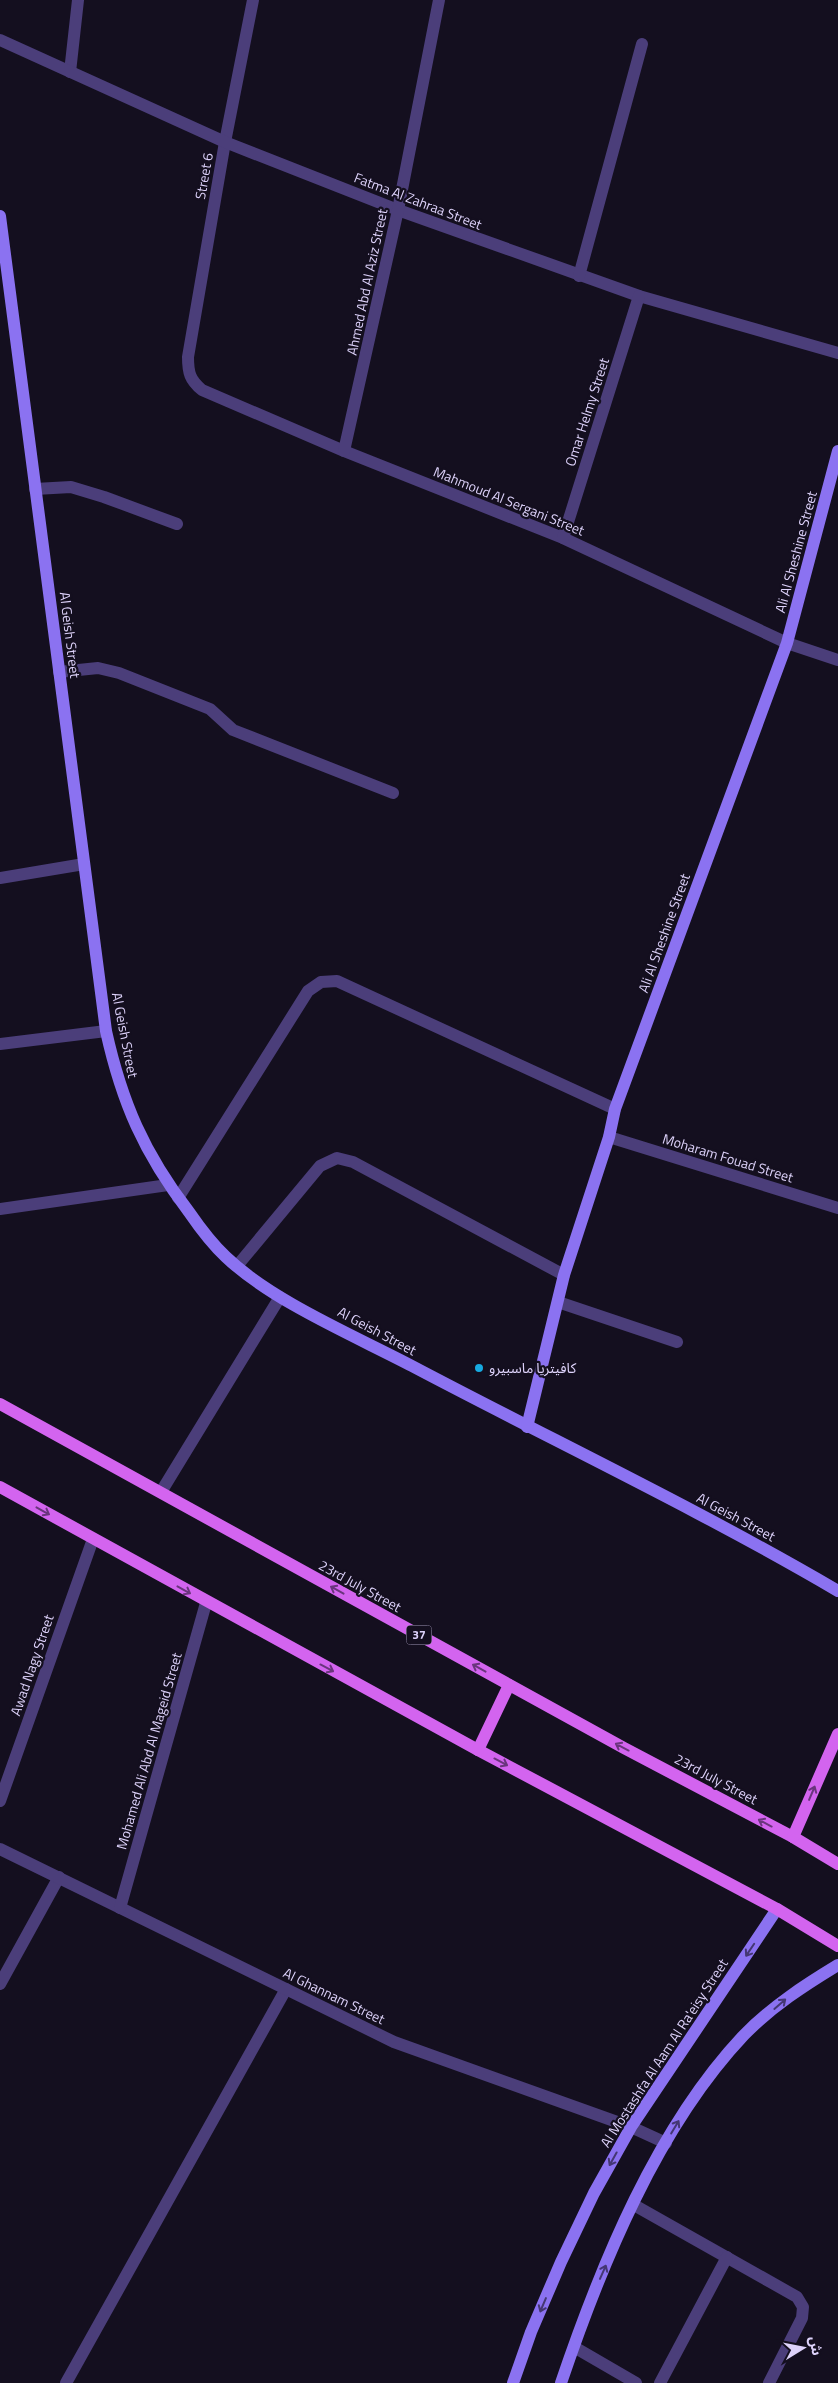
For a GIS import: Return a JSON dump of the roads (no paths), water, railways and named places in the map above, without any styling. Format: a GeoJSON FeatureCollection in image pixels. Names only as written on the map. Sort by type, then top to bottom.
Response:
{"type":"FeatureCollection","features":[{"type":"Feature","properties":{"kind":"main road","name":"23rd July Street"},"geometry":{"type":"LineString","coordinates":[[0,1404],[838,1864]]}},
{"type":"Feature","properties":{"kind":"main road"},"geometry":{"type":"LineString","coordinates":[[0,1488],[206,1603],[777,1909],[838,1946]]}},
{"type":"Feature","properties":{"kind":"main road"},"geometry":{"type":"LineString","coordinates":[[478,1750],[509,1685]]}},
{"type":"Feature","properties":{"kind":"main road"},"geometry":{"type":"LineString","coordinates":[[793,1838],[838,1734]]}},
{"type":"Feature","properties":{"kind":"street"},"geometry":{"type":"LineString","coordinates":[[70,72],[78,0]]}},
{"type":"Feature","properties":{"kind":"street","name":"Street 6"},"geometry":{"type":"LineString","coordinates":[[188,358],[225,142],[253,0]]}},
{"type":"Feature","properties":{"kind":"street","name":"Ahmed Abd Al Aziz Street"},"geometry":{"type":"LineString","coordinates":[[344,451],[398,210],[439,0]]}},
{"type":"Feature","properties":{"kind":"street","name":"Fatma Al Zahraa Street"},"geometry":{"type":"LineString","coordinates":[[0,40],[225,142],[398,210],[639,296],[838,353]]}},
{"type":"Feature","properties":{"kind":"street"},"geometry":{"type":"LineString","coordinates":[[579,276],[642,44]]}},
{"type":"Feature","properties":{"kind":"street","name":"Al Geish Street"},"geometry":{"type":"LineString","coordinates":[[0,216],[106,1031],[115,1071],[128,1111],[146,1149],[178,1198],[219,1249],[237,1266],[280,1297],[527,1427],[716,1523],[838,1591]]}},
{"type":"Feature","properties":{"kind":"street","name":"Omar Helmy Street"},"geometry":{"type":"LineString","coordinates":[[563,538],[639,296]]}},
{"type":"Feature","properties":{"kind":"street","name":"Mahmoud Al Sergani Street"},"geometry":{"type":"LineString","coordinates":[[188,358],[188,372],[192,382],[202,390],[344,451],[563,538],[787,643],[838,660]]}},
{"type":"Feature","properties":{"kind":"street","name":"Ali Al Sheshine Street"},"geometry":{"type":"LineString","coordinates":[[527,1427],[564,1275],[609,1137],[615,1109],[787,643],[838,451]]}},
{"type":"Feature","properties":{"kind":"street"},"geometry":{"type":"LineString","coordinates":[[36,490],[71,487],[104,497],[176,524]]}},
{"type":"Feature","properties":{"kind":"street"},"geometry":{"type":"LineString","coordinates":[[60,672],[98,668],[119,673],[210,709],[233,730],[393,793]]}},
{"type":"Feature","properties":{"kind":"street"},"geometry":{"type":"LineString","coordinates":[[0,878],[84,864]]}},
{"type":"Feature","properties":{"kind":"street"},"geometry":{"type":"LineString","coordinates":[[178,1198],[308,992],[321,982],[337,981],[615,1109]]}},
{"type":"Feature","properties":{"kind":"street"},"geometry":{"type":"LineString","coordinates":[[0,1044],[106,1031]]}},
{"type":"Feature","properties":{"kind":"street","name":"Moharam Fouad Street"},"geometry":{"type":"LineString","coordinates":[[609,1137],[838,1208]]}},
{"type":"Feature","properties":{"kind":"street"},"geometry":{"type":"LineString","coordinates":[[237,1266],[320,1166],[337,1158],[353,1162],[564,1275]]}},
{"type":"Feature","properties":{"kind":"street"},"geometry":{"type":"LineString","coordinates":[[0,1209],[168,1184]]}},
{"type":"Feature","properties":{"kind":"street"},"geometry":{"type":"LineString","coordinates":[[161,1492],[280,1297]]}},
{"type":"Feature","properties":{"kind":"street"},"geometry":{"type":"LineString","coordinates":[[558,1302],[677,1342]]}},
{"type":"Feature","properties":{"kind":"street","name":"Awad Nagy Street"},"geometry":{"type":"LineString","coordinates":[[0,1801],[93,1539]]}},
{"type":"Feature","properties":{"kind":"street","name":"Mohamed Ali Abd Al Mageid Street"},"geometry":{"type":"LineString","coordinates":[[120,1908],[206,1603]]}},
{"type":"Feature","properties":{"kind":"street","name":"Al Ghannam Street"},"geometry":{"type":"LineString","coordinates":[[0,1849],[394,2042],[631,2127],[666,2143]]}},
{"type":"Feature","properties":{"kind":"street"},"geometry":{"type":"LineString","coordinates":[[0,1984],[59,1877]]}},
{"type":"Feature","properties":{"kind":"street","name":"Al Mostashfa Al Aam Al Ra'eisy Street"},"geometry":{"type":"LineString","coordinates":[[513,2383],[531,2332],[561,2262],[594,2194],[631,2127],[777,1909]]}},
{"type":"Feature","properties":{"kind":"street"},"geometry":{"type":"LineString","coordinates":[[561,2383],[601,2277],[634,2205],[666,2143],[701,2085],[745,2034],[796,1991],[838,1965]]}},
{"type":"Feature","properties":{"kind":"street"},"geometry":{"type":"LineString","coordinates":[[66,2383],[286,1989]]}},
{"type":"Feature","properties":{"kind":"street"},"geometry":{"type":"LineString","coordinates":[[634,2205],[797,2297],[803,2307],[802,2318],[769,2383]]}},
{"type":"Feature","properties":{"kind":"street"},"geometry":{"type":"LineString","coordinates":[[660,2383],[727,2257]]}},
{"type":"Feature","properties":{"kind":"street"},"geometry":{"type":"LineString","coordinates":[[574,2346],[636,2383]]}},
{"type":"Feature","properties":{"kind":"place","name":"كافيتريا ماسبيرو"},"geometry":{"type":"Point","coordinates":[479,1368]}}]}
